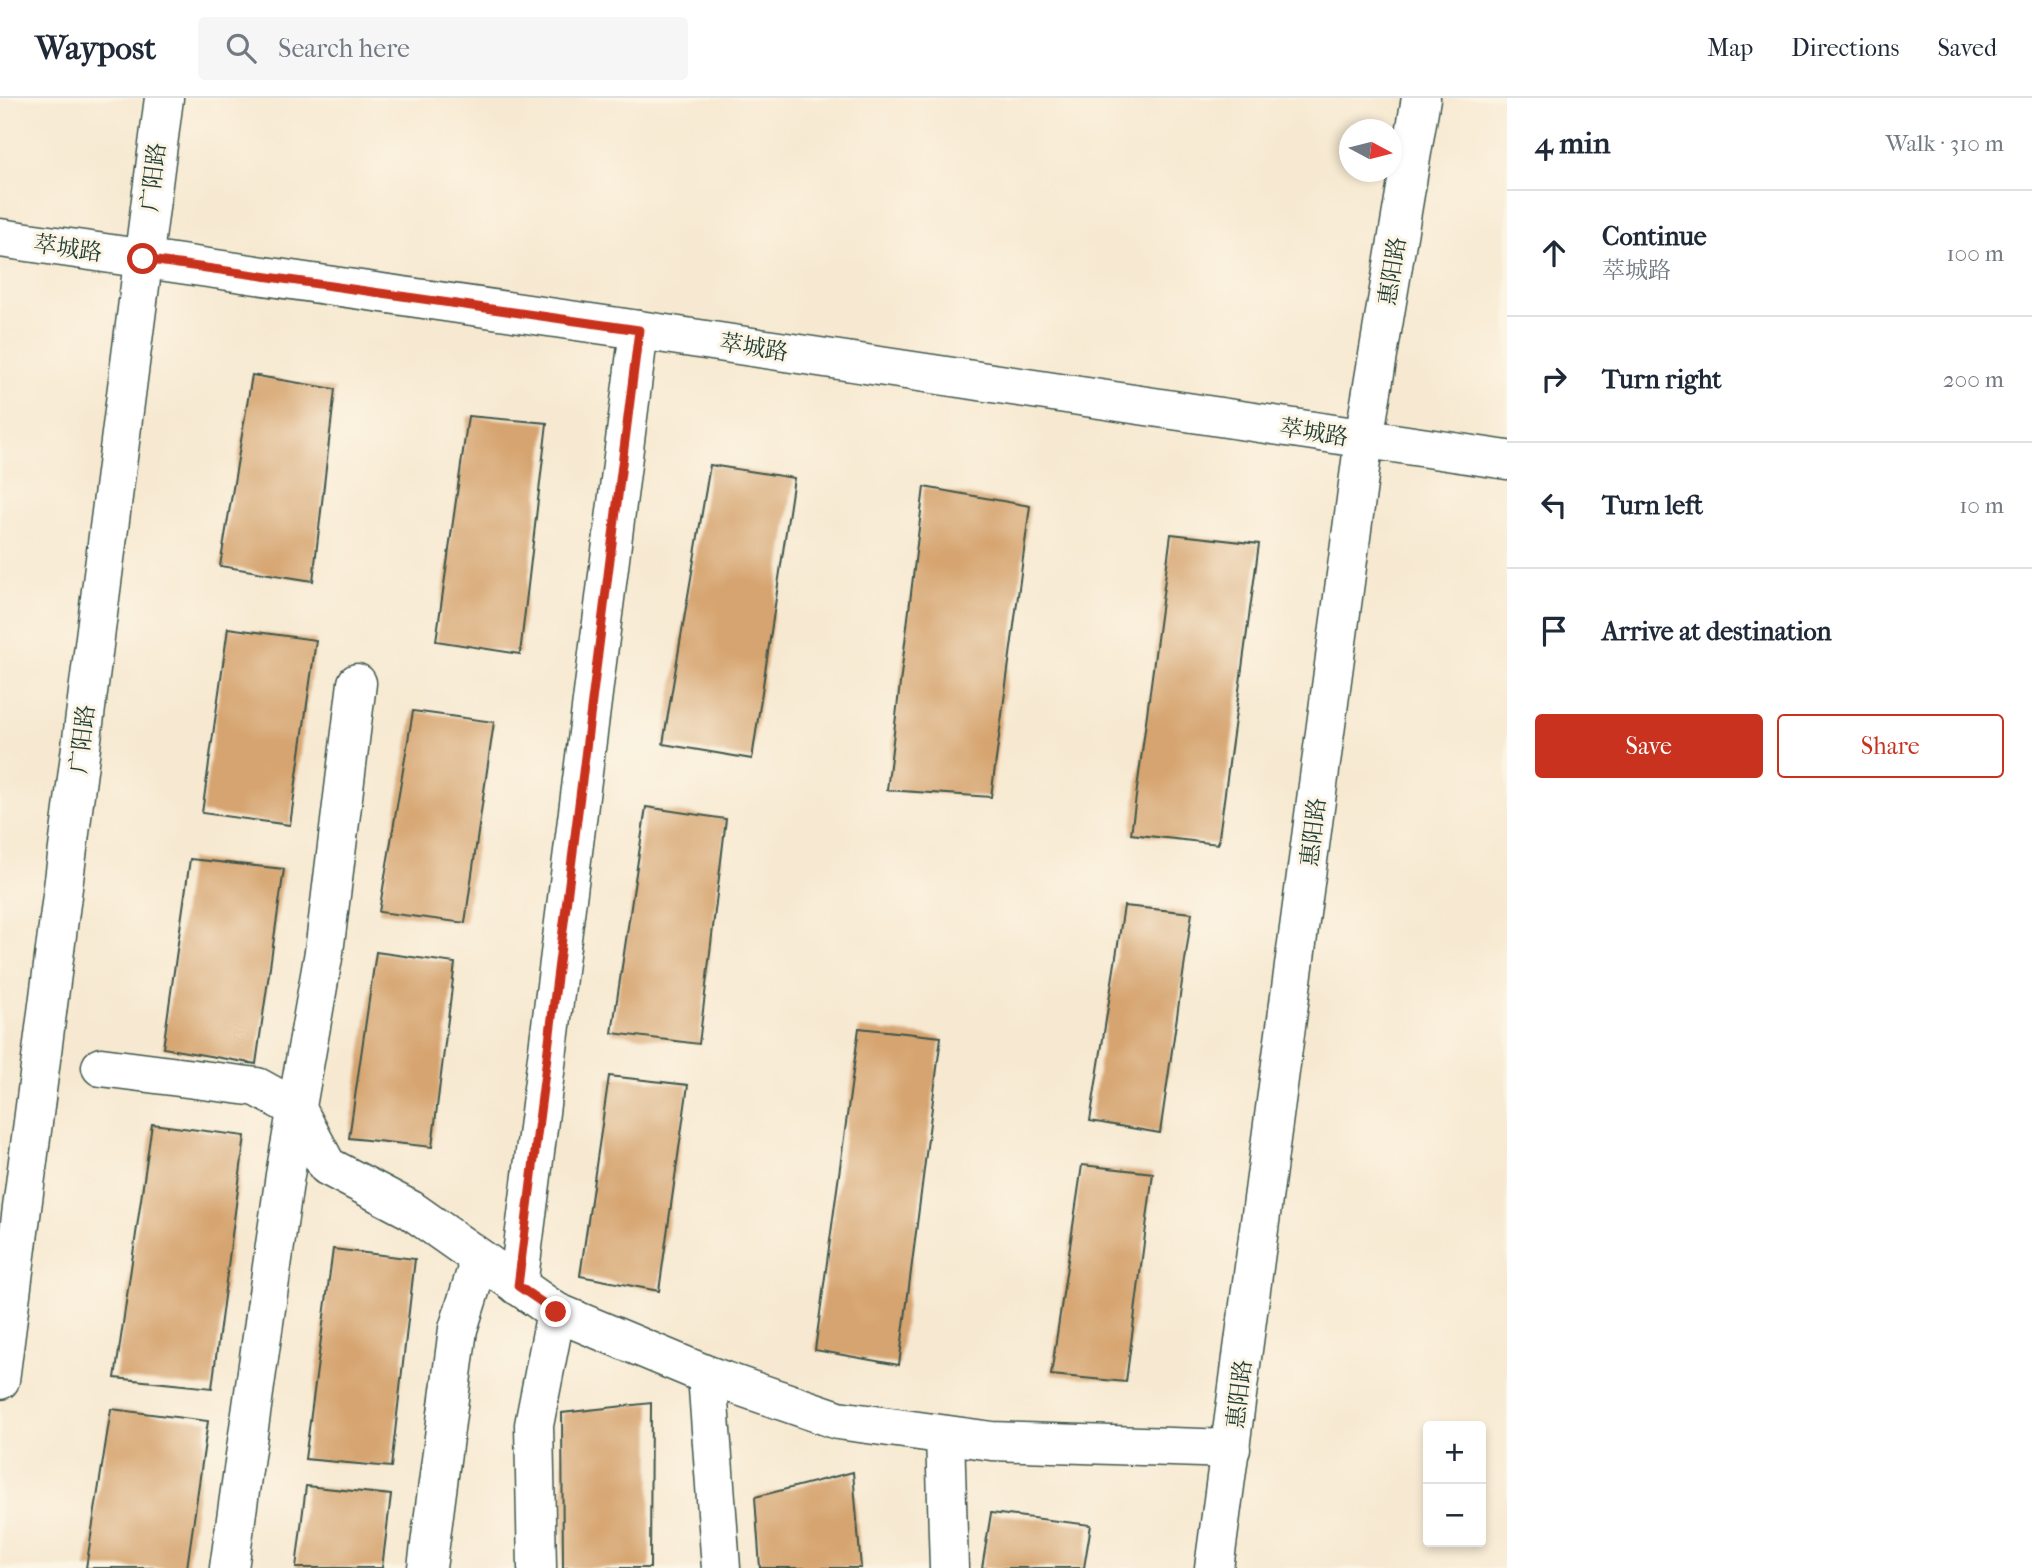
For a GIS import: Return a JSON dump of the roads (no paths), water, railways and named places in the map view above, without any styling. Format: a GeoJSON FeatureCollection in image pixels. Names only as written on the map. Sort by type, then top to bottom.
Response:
{"type":"FeatureCollection","features":[{"type":"Feature","properties":{"kind":"street","name":"广阳路"},"geometry":{"type":"LineString","coordinates":[[0,1380],[164,98]]}},
{"type":"Feature","properties":{"kind":"street","name":"惠阳路"},"geometry":{"type":"LineString","coordinates":[[1214,1568],[1364,439],[1421,98]]}},
{"type":"Feature","properties":{"kind":"street","name":"萃城路"},"geometry":{"type":"LineString","coordinates":[[0,238],[639,330],[1507,460]]}},
{"type":"Feature","properties":{"kind":"street"},"geometry":{"type":"LineString","coordinates":[[518,1286],[639,330]]}},
{"type":"Feature","properties":{"kind":"street"},"geometry":{"type":"LineString","coordinates":[[229,1568],[297,1109],[324,952],[357,683]]}},
{"type":"Feature","properties":{"kind":"street"},"geometry":{"type":"LineString","coordinates":[[101,1067],[257,1087],[297,1109],[327,1166],[411,1210],[556,1312],[707,1375],[838,1420],[992,1441],[1231,1449]]}},
{"type":"Feature","properties":{"kind":"street"},"geometry":{"type":"LineString","coordinates":[[427,1568],[458,1329],[480,1259]]}},
{"type":"Feature","properties":{"kind":"street"},"geometry":{"type":"LineString","coordinates":[[537,1568],[534,1425],[556,1312]]}},
{"type":"Feature","properties":{"kind":"street"},"geometry":{"type":"LineString","coordinates":[[707,1375],[721,1568]]}},
{"type":"Feature","properties":{"kind":"street"},"geometry":{"type":"LineString","coordinates":[[945,1435],[949,1568]]}}]}
